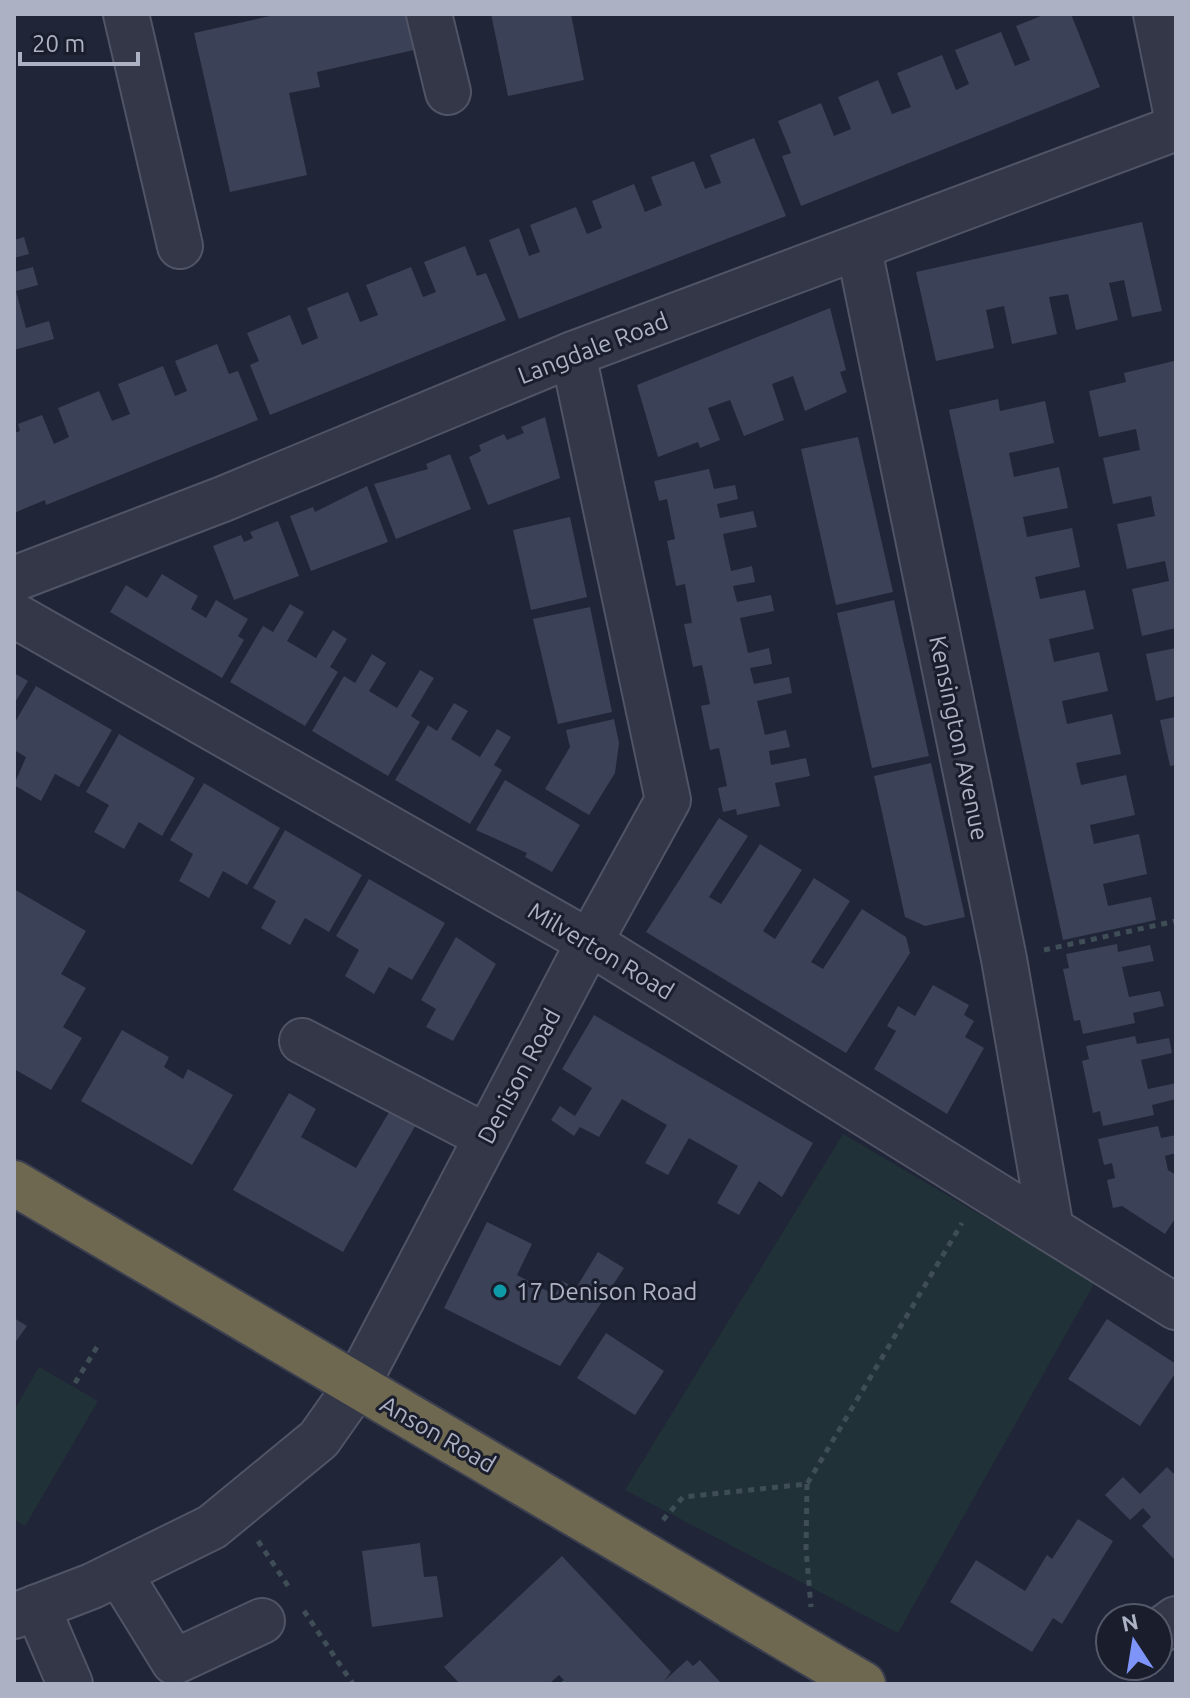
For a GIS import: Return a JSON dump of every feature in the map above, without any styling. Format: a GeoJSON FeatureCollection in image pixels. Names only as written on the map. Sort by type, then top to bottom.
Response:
{"type":"FeatureCollection","features":[{"type":"Feature","properties":{"kind":"highway","name":"Anson Road"},"geometry":{"type":"LineString","coordinates":[[14,1183],[863,1684]]}},
{"type":"Feature","properties":{"kind":"street"},"geometry":{"type":"LineString","coordinates":[[126,14],[180,246]]}},
{"type":"Feature","properties":{"kind":"street"},"geometry":{"type":"LineString","coordinates":[[429,14],[448,92]]}},
{"type":"Feature","properties":{"kind":"street"},"geometry":{"type":"LineString","coordinates":[[1156,14],[1176,112]]}},
{"type":"Feature","properties":{"kind":"street","name":"Langdale Road"},"geometry":{"type":"LineString","coordinates":[[14,579],[223,499],[573,354],[1176,128]]}},
{"type":"Feature","properties":{"kind":"street","name":"Kensington Avenue"},"geometry":{"type":"LineString","coordinates":[[859,249],[1004,959],[1051,1229]]}},
{"type":"Feature","properties":{"kind":"street","name":"Denison Road"},"geometry":{"type":"LineString","coordinates":[[25,1611],[119,1573],[212,1527],[319,1439],[357,1385],[589,942],[668,800],[573,354]]}},
{"type":"Feature","properties":{"kind":"street","name":"Milverton Road"},"geometry":{"type":"LineString","coordinates":[[14,615],[589,942],[1176,1307]]}},
{"type":"Feature","properties":{"kind":"street"},"geometry":{"type":"LineString","coordinates":[[302,1041],[487,1137]]}},
{"type":"Feature","properties":{"kind":"street"},"geometry":{"type":"LineString","coordinates":[[119,1573],[174,1662],[262,1621]]}},
{"type":"Feature","properties":{"kind":"street"},"geometry":{"type":"LineString","coordinates":[[25,1611],[70,1684]]}},
{"type":"Feature","properties":{"kind":"path"},"geometry":{"type":"LineString","coordinates":[[1004,959],[1176,921]]}},
{"type":"Feature","properties":{"kind":"path"},"geometry":{"type":"LineString","coordinates":[[819,1658],[806,1549],[807,1484],[984,1187]]}},
{"type":"Feature","properties":{"kind":"path"},"geometry":{"type":"LineString","coordinates":[[75,1383],[97,1347]]}},
{"type":"Feature","properties":{"kind":"path"},"geometry":{"type":"LineString","coordinates":[[635,1550],[683,1497],[807,1484]]}},
{"type":"Feature","properties":{"kind":"shaded area"},"geometry":{"type":"Polygon","coordinates":[[[843,1134],[1095,1282],[898,1633],[625,1490],[843,1134]]]}},
{"type":"Feature","properties":{"kind":"shaded area"},"geometry":{"type":"Polygon","coordinates":[[[39,1367],[98,1401],[25,1526],[14,1519],[14,1411],[39,1367]]]}},
{"type":"Feature","properties":{"kind":"building"},"geometry":{"type":"Polygon","coordinates":[[[279,14],[406,14],[414,50],[317,72],[320,87],[289,93],[307,175],[230,192],[194,33],[279,14]]]}},
{"type":"Feature","properties":{"kind":"building"},"geometry":{"type":"Polygon","coordinates":[[[491,14],[571,14],[584,80],[508,96],[491,14]]]}},
{"type":"Feature","properties":{"kind":"building"},"geometry":{"type":"Polygon","coordinates":[[[1046,14],[1071,14],[1100,87],[801,206],[782,156],[791,153],[778,121],[821,103],[834,136],[851,129],[838,97],[878,80],[892,114],[911,107],[897,73],[942,55],[956,90],[969,84],[955,50],[1001,32],[1015,66],[1030,60],[1016,26],[1046,14]]]}},
{"type":"Feature","properties":{"kind":"building"},"geometry":{"type":"Polygon","coordinates":[[[754,138],[786,216],[519,319],[489,240],[519,228],[529,256],[540,252],[530,225],[576,207],[587,234],[602,228],[592,201],[634,184],[645,212],[662,205],[651,177],[694,161],[705,189],[721,183],[710,155],[754,138]]]}},
{"type":"Feature","properties":{"kind":"building"},"geometry":{"type":"Polygon","coordinates":[[[1142,222],[1162,311],[1132,317],[1124,280],[1109,283],[1118,320],[1076,330],[1068,294],[1049,297],[1057,334],[1012,344],[1004,306],[986,310],[994,348],[936,361],[916,272],[1142,222]]]}},
{"type":"Feature","properties":{"kind":"building"},"geometry":{"type":"Polygon","coordinates":[[[24,237],[29,254],[14,258],[14,240],[24,237]]]}},
{"type":"Feature","properties":{"kind":"building"},"geometry":{"type":"Polygon","coordinates":[[[465,246],[477,276],[486,273],[506,320],[270,415],[250,365],[259,361],[247,333],[290,315],[302,345],[318,338],[307,308],[348,292],[360,322],[378,315],[366,285],[411,267],[423,297],[436,292],[424,262],[465,246]]]}},
{"type":"Feature","properties":{"kind":"building"},"geometry":{"type":"Polygon","coordinates":[[[33,267],[38,285],[16,291],[26,328],[49,321],[54,339],[14,350],[14,272],[33,267]]]}},
{"type":"Feature","properties":{"kind":"building"},"geometry":{"type":"Polygon","coordinates":[[[830,308],[846,370],[840,372],[847,392],[805,411],[793,376],[772,384],[784,420],[744,436],[730,400],[708,408],[720,440],[700,448],[698,442],[658,457],[637,385],[830,308]]]}},
{"type":"Feature","properties":{"kind":"building"},"geometry":{"type":"Polygon","coordinates":[[[217,344],[229,374],[238,371],[258,420],[46,505],[45,500],[14,513],[14,433],[20,431],[18,424],[42,415],[54,444],[69,437],[58,408],[99,391],[112,421],[130,414],[118,384],[163,366],[175,396],[187,391],[175,361],[217,344]]]}},
{"type":"Feature","properties":{"kind":"building"},"geometry":{"type":"Polygon","coordinates":[[[1174,361],[1176,628],[1142,636],[1132,589],[1169,581],[1165,561],[1127,569],[1117,524],[1155,516],[1151,496],[1113,504],[1103,458],[1140,450],[1136,429],[1099,437],[1089,391],[1126,382],[1124,373],[1174,361]]]}},
{"type":"Feature","properties":{"kind":"building"},"geometry":{"type":"Polygon","coordinates":[[[998,399],[1000,411],[1045,401],[1054,443],[1009,453],[1014,477],[1059,467],[1068,508],[1023,517],[1027,537],[1072,528],[1080,567],[1035,577],[1040,599],[1085,590],[1094,629],[1049,639],[1054,662],[1099,652],[1108,691],[1062,701],[1067,724],[1112,714],[1121,754],[1076,763],[1081,785],[1126,775],[1135,815],[1090,825],[1094,844],[1139,834],[1147,874],[1103,884],[1108,906],[1151,897],[1156,920],[1063,940],[949,410],[998,399]]]}},
{"type":"Feature","properties":{"kind":"building"},"geometry":{"type":"Polygon","coordinates":[[[545,417],[560,478],[488,505],[469,457],[481,451],[479,445],[504,434],[507,440],[524,433],[521,427],[545,417]]]}},
{"type":"Feature","properties":{"kind":"building"},"geometry":{"type":"Polygon","coordinates":[[[858,437],[893,592],[836,605],[801,449],[858,437]]]}},
{"type":"Feature","properties":{"kind":"building"},"geometry":{"type":"Polygon","coordinates":[[[450,454],[471,509],[396,539],[374,484],[428,469],[426,464],[450,454]]]}},
{"type":"Feature","properties":{"kind":"building"},"geometry":{"type":"Polygon","coordinates":[[[709,469],[714,489],[735,485],[738,499],[717,504],[720,518],[753,511],[757,527],[723,534],[731,571],[752,566],[755,582],[733,586],[737,602],[771,595],[774,611],[740,618],[748,653],[769,648],[772,664],[750,668],[754,684],[789,677],[792,693],[757,701],[765,735],[786,730],[790,747],[769,751],[771,765],[806,758],[810,776],[775,783],[780,806],[737,815],[736,809],[723,812],[718,788],[727,786],[719,748],[710,750],[701,706],[710,704],[702,665],[693,667],[684,624],[692,623],[685,584],[676,586],[667,541],[675,539],[667,499],[659,501],[654,481],[709,469]]]}},
{"type":"Feature","properties":{"kind":"building"},"geometry":{"type":"Polygon","coordinates":[[[367,486],[388,542],[311,571],[290,516],[313,507],[315,512],[367,486]]]}},
{"type":"Feature","properties":{"kind":"building"},"geometry":{"type":"Polygon","coordinates":[[[570,517],[587,597],[531,610],[513,530],[570,517]]]}},
{"type":"Feature","properties":{"kind":"building"},"geometry":{"type":"Polygon","coordinates":[[[278,521],[299,576],[234,600],[213,546],[241,535],[244,542],[253,538],[250,532],[278,521]]]}},
{"type":"Feature","properties":{"kind":"building"},"geometry":{"type":"Polygon","coordinates":[[[162,574],[198,596],[191,609],[206,618],[216,600],[248,619],[238,636],[244,640],[222,678],[110,612],[126,585],[147,598],[162,574]]]}},
{"type":"Feature","properties":{"kind":"building"},"geometry":{"type":"Polygon","coordinates":[[[894,600],[929,756],[872,768],[837,613],[894,600]]]}},
{"type":"Feature","properties":{"kind":"building"},"geometry":{"type":"Polygon","coordinates":[[[290,604],[304,612],[287,641],[316,658],[333,630],[347,639],[330,667],[338,672],[305,726],[230,682],[263,626],[273,632],[290,604]]]}},
{"type":"Feature","properties":{"kind":"building"},"geometry":{"type":"Polygon","coordinates":[[[590,607],[612,712],[558,724],[533,619],[590,607]]]}},
{"type":"Feature","properties":{"kind":"building"},"geometry":{"type":"Polygon","coordinates":[[[1176,648],[1176,696],[1156,701],[1146,654],[1176,648]]]}},
{"type":"Feature","properties":{"kind":"building"},"geometry":{"type":"Polygon","coordinates":[[[372,654],[386,663],[369,691],[397,708],[420,670],[434,678],[411,716],[420,722],[388,776],[312,731],[344,676],[355,683],[372,654]]]}},
{"type":"Feature","properties":{"kind":"building"},"geometry":{"type":"Polygon","coordinates":[[[14,673],[28,681],[14,704],[14,673]]]}},
{"type":"Feature","properties":{"kind":"building"},"geometry":{"type":"Polygon","coordinates":[[[36,686],[112,730],[79,787],[55,774],[41,801],[14,785],[26,757],[14,750],[14,724],[36,686]]]}},
{"type":"Feature","properties":{"kind":"building"},"geometry":{"type":"Polygon","coordinates":[[[454,703],[468,711],[451,739],[480,757],[497,729],[511,737],[494,765],[502,770],[470,824],[395,780],[428,725],[437,731],[454,703]]]}},
{"type":"Feature","properties":{"kind":"building"},"geometry":{"type":"Polygon","coordinates":[[[1176,717],[1176,765],[1170,766],[1160,720],[1176,717]]]}},
{"type":"Feature","properties":{"kind":"building"},"geometry":{"type":"Polygon","coordinates":[[[614,719],[619,743],[615,773],[589,815],[545,789],[570,747],[566,730],[614,719]]]}},
{"type":"Feature","properties":{"kind":"building"},"geometry":{"type":"Polygon","coordinates":[[[119,734],[195,778],[162,836],[139,822],[124,849],[94,832],[109,805],[86,792],[119,734]]]}},
{"type":"Feature","properties":{"kind":"building"},"geometry":{"type":"Polygon","coordinates":[[[931,763],[965,917],[925,926],[905,917],[874,776],[931,763]]]}},
{"type":"Feature","properties":{"kind":"building"},"geometry":{"type":"Polygon","coordinates":[[[505,780],[580,825],[552,872],[525,857],[527,853],[476,830],[505,780]]]}},
{"type":"Feature","properties":{"kind":"building"},"geometry":{"type":"Polygon","coordinates":[[[204,783],[280,828],[247,885],[223,871],[209,898],[179,881],[193,854],[170,840],[204,783]]]}},
{"type":"Feature","properties":{"kind":"building"},"geometry":{"type":"Polygon","coordinates":[[[719,818],[748,836],[709,897],[721,904],[760,844],[802,870],[763,931],[775,939],[814,878],[850,901],[811,962],[823,969],[862,909],[906,937],[910,953],[846,1053],[646,932],[719,818]]]}},
{"type":"Feature","properties":{"kind":"building"},"geometry":{"type":"Polygon","coordinates":[[[285,830],[362,875],[329,932],[305,918],[290,945],[261,928],[276,901],[253,888],[285,830]]]}},
{"type":"Feature","properties":{"kind":"building"},"geometry":{"type":"Polygon","coordinates":[[[369,879],[445,923],[412,980],[389,967],[374,994],[345,976],[359,950],[336,936],[369,879]]]}},
{"type":"Feature","properties":{"kind":"building"},"geometry":{"type":"Polygon","coordinates":[[[14,889],[86,931],[61,974],[86,988],[63,1027],[82,1038],[51,1090],[14,1069],[14,889]]]}},
{"type":"Feature","properties":{"kind":"building"},"geometry":{"type":"Polygon","coordinates":[[[456,937],[496,964],[453,1041],[426,1027],[436,1009],[421,1000],[456,937]]]}},
{"type":"Feature","properties":{"kind":"building"},"geometry":{"type":"Polygon","coordinates":[[[1117,944],[1118,952],[1150,945],[1154,961],[1122,967],[1129,997],[1160,991],[1164,1006],[1133,1013],[1135,1023],[1083,1034],[1080,1020],[1074,1021],[1063,969],[1069,968],[1066,954],[1117,944]]]}},
{"type":"Feature","properties":{"kind":"building"},"geometry":{"type":"Polygon","coordinates":[[[933,985],[969,1005],[964,1015],[974,1021],[965,1037],[984,1048],[947,1114],[874,1069],[896,1031],[887,1026],[898,1006],[915,1016],[933,985]]]}},
{"type":"Feature","properties":{"kind":"building"},"geometry":{"type":"Polygon","coordinates":[[[594,1015],[813,1143],[782,1197],[759,1181],[739,1215],[717,1203],[738,1166],[689,1138],[668,1175],[645,1163],[667,1125],[622,1099],[599,1137],[580,1127],[574,1136],[551,1120],[560,1106],[575,1116],[592,1088],[562,1069],[594,1015]]]}},
{"type":"Feature","properties":{"kind":"building"},"geometry":{"type":"Polygon","coordinates":[[[122,1030],[169,1057],[164,1067],[183,1079],[188,1069],[233,1095],[192,1165],[81,1101],[122,1030]]]}},
{"type":"Feature","properties":{"kind":"building"},"geometry":{"type":"Polygon","coordinates":[[[1135,1036],[1137,1044],[1169,1038],[1172,1053],[1141,1060],[1148,1089],[1176,1083],[1176,1099],[1152,1105],[1154,1115],[1103,1126],[1100,1111],[1093,1113],[1082,1061],[1089,1059],[1086,1046],[1135,1036]]]}},
{"type":"Feature","properties":{"kind":"building"},"geometry":{"type":"Polygon","coordinates":[[[289,1093],[316,1109],[301,1137],[356,1168],[395,1102],[421,1116],[343,1252],[233,1190],[289,1093]]]}},
{"type":"Feature","properties":{"kind":"building"},"geometry":{"type":"Polygon","coordinates":[[[1158,1126],[1161,1138],[1176,1135],[1176,1153],[1165,1156],[1168,1170],[1176,1175],[1176,1217],[1165,1234],[1122,1206],[1113,1208],[1107,1180],[1115,1178],[1112,1163],[1104,1165],[1098,1139],[1158,1126]]]}},
{"type":"Feature","properties":{"kind":"building","name":"17 Denison Road"},"geometry":{"type":"Polygon","coordinates":[[[487,1222],[532,1244],[517,1275],[555,1295],[562,1281],[576,1288],[598,1252],[624,1268],[560,1366],[444,1308],[487,1222]]]}},
{"type":"Feature","properties":{"kind":"building"},"geometry":{"type":"Polygon","coordinates":[[[14,1318],[27,1326],[14,1344],[14,1318]]]}},
{"type":"Feature","properties":{"kind":"building"},"geometry":{"type":"Polygon","coordinates":[[[1107,1319],[1176,1364],[1176,1372],[1140,1426],[1068,1379],[1107,1319]]]}},
{"type":"Feature","properties":{"kind":"building"},"geometry":{"type":"Polygon","coordinates":[[[606,1333],[664,1371],[635,1415],[577,1378],[606,1333]]]}},
{"type":"Feature","properties":{"kind":"building"},"geometry":{"type":"Polygon","coordinates":[[[1167,1467],[1176,1476],[1176,1561],[1142,1526],[1151,1517],[1143,1508],[1130,1520],[1105,1495],[1123,1477],[1140,1494],[1167,1467]]]}},
{"type":"Feature","properties":{"kind":"building"},"geometry":{"type":"Polygon","coordinates":[[[1078,1519],[1113,1541],[1062,1624],[1053,1618],[1032,1652],[950,1602],[976,1560],[1025,1591],[1047,1555],[1052,1559],[1078,1519]]]}},
{"type":"Feature","properties":{"kind":"building"},"geometry":{"type":"Polygon","coordinates":[[[420,1543],[424,1577],[437,1576],[443,1617],[372,1627],[362,1551],[420,1543]]]}},
{"type":"Feature","properties":{"kind":"building"},"geometry":{"type":"Polygon","coordinates":[[[562,1556],[671,1672],[664,1681],[687,1660],[693,1666],[700,1660],[722,1684],[568,1684],[559,1675],[549,1684],[460,1684],[444,1667],[562,1556]]]}},
{"type":"Feature","properties":{"kind":"place","name":"17 Denison Road"},"geometry":{"type":"Point","coordinates":[500,1291]}}]}
